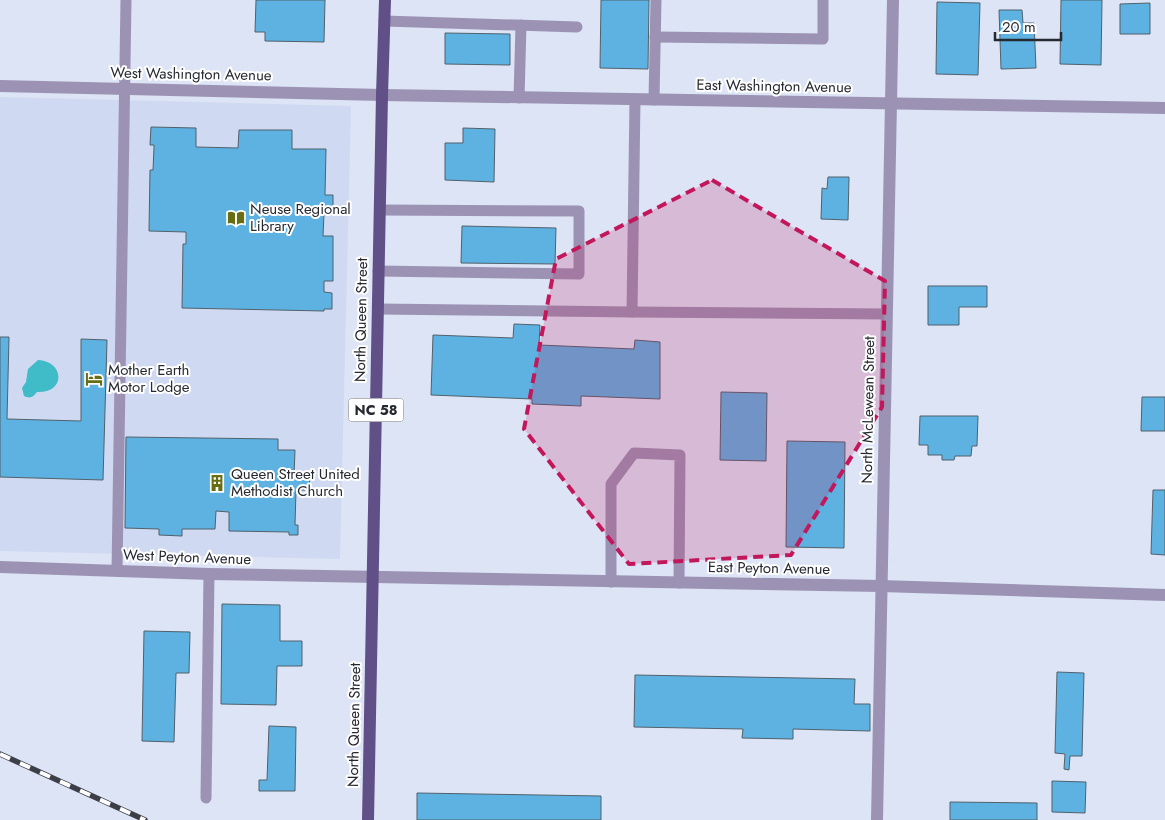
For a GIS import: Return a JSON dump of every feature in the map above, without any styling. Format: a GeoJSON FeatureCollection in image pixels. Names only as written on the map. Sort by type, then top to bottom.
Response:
{"type":"FeatureCollection","features":[{"type":"Feature","properties":{"kind":"main road","name":"North Queen Street"},"geometry":{"type":"LineString","coordinates":[[368,820],[385,0]]}},
{"type":"Feature","properties":{"kind":"street","name":"North McLewean Street"},"geometry":{"type":"LineString","coordinates":[[877,820],[892,0]]}},
{"type":"Feature","properties":{"kind":"street","name":"West Washington Avenue"},"geometry":{"type":"LineString","coordinates":[[0,86],[382,95]]}},
{"type":"Feature","properties":{"kind":"street","name":"East Washington Avenue"},"geometry":{"type":"LineString","coordinates":[[382,95],[1165,108]]}},
{"type":"Feature","properties":{"kind":"street","name":"West Peyton Avenue"},"geometry":{"type":"LineString","coordinates":[[0,567],[373,578]]}},
{"type":"Feature","properties":{"kind":"street","name":"East Peyton Avenue"},"geometry":{"type":"LineString","coordinates":[[373,578],[881,586],[1165,595]]}},
{"type":"Feature","properties":{"kind":"lane"},"geometry":{"type":"LineString","coordinates":[[117,571],[126,0]]}},
{"type":"Feature","properties":{"kind":"lane"},"geometry":{"type":"LineString","coordinates":[[654,100],[656,0]]}},
{"type":"Feature","properties":{"kind":"lane"},"geometry":{"type":"LineString","coordinates":[[655,37],[823,40],[823,0]]}},
{"type":"Feature","properties":{"kind":"lane"},"geometry":{"type":"LineString","coordinates":[[384,21],[577,27]]}},
{"type":"Feature","properties":{"kind":"lane"},"geometry":{"type":"LineString","coordinates":[[520,98],[521,25]]}},
{"type":"Feature","properties":{"kind":"lane"},"geometry":{"type":"LineString","coordinates":[[632,312],[635,100]]}},
{"type":"Feature","properties":{"kind":"lane"},"geometry":{"type":"LineString","coordinates":[[378,271],[579,274],[579,211],[380,210]]}},
{"type":"Feature","properties":{"kind":"lane"},"geometry":{"type":"LineString","coordinates":[[378,309],[886,314]]}},
{"type":"Feature","properties":{"kind":"lane"},"geometry":{"type":"LineString","coordinates":[[611,582],[611,484],[634,453],[680,455],[679,583]]}},
{"type":"Feature","properties":{"kind":"lane"},"geometry":{"type":"LineString","coordinates":[[206,798],[209,574]]}},
{"type":"Feature","properties":{"kind":"highlighted area"},"geometry":{"type":"Polygon","coordinates":[[[712,180],[885,281],[882,407],[791,555],[629,564],[524,429],[556,259],[712,180]]]}},
{"type":"Feature","properties":{"kind":"shaded area"},"geometry":{"type":"Polygon","coordinates":[[[0,97],[351,106],[340,559],[0,551],[0,97]]]}},
{"type":"Feature","properties":{"kind":"water"},"geometry":{"type":"Polygon","coordinates":[[[38,360],[53,366],[59,377],[53,388],[37,392],[32,397],[26,397],[22,388],[26,382],[28,369],[38,360]]]}},
{"type":"Feature","properties":{"kind":"building"},"geometry":{"type":"Polygon","coordinates":[[[256,0],[325,0],[324,42],[265,41],[265,32],[255,32],[256,0]]]}},
{"type":"Feature","properties":{"kind":"building"},"geometry":{"type":"Polygon","coordinates":[[[601,0],[649,0],[648,69],[600,68],[601,0]]]}},
{"type":"Feature","properties":{"kind":"building"},"geometry":{"type":"Polygon","coordinates":[[[1061,0],[1102,0],[1101,65],[1060,64],[1061,0]]]}},
{"type":"Feature","properties":{"kind":"building"},"geometry":{"type":"Polygon","coordinates":[[[937,2],[980,3],[978,75],[936,74],[937,2]]]}},
{"type":"Feature","properties":{"kind":"building"},"geometry":{"type":"Polygon","coordinates":[[[1150,3],[1150,34],[1120,34],[1120,4],[1150,3]]]}},
{"type":"Feature","properties":{"kind":"building"},"geometry":{"type":"Polygon","coordinates":[[[999,10],[1022,10],[1023,23],[1034,23],[1036,68],[1001,69],[999,10]]]}},
{"type":"Feature","properties":{"kind":"building"},"geometry":{"type":"Polygon","coordinates":[[[445,33],[510,34],[510,65],[445,64],[445,33]]]}},
{"type":"Feature","properties":{"kind":"building","name":"Neuse Regional Library"},"geometry":{"type":"Polygon","coordinates":[[[151,127],[196,128],[196,147],[238,148],[239,130],[292,130],[292,149],[326,149],[325,195],[333,195],[333,214],[324,214],[323,236],[333,236],[333,281],[324,281],[324,292],[332,293],[332,309],[324,309],[324,311],[182,308],[183,244],[186,244],[186,232],[149,231],[150,170],[153,170],[154,147],[154,145],[150,145],[151,127]]]}},
{"type":"Feature","properties":{"kind":"building"},"geometry":{"type":"Polygon","coordinates":[[[463,128],[495,129],[494,182],[445,180],[445,143],[463,143],[463,128]]]}},
{"type":"Feature","properties":{"kind":"building"},"geometry":{"type":"Polygon","coordinates":[[[828,177],[849,177],[848,220],[821,219],[822,188],[827,189],[828,177]]]}},
{"type":"Feature","properties":{"kind":"building"},"geometry":{"type":"Polygon","coordinates":[[[462,226],[556,228],[555,264],[461,263],[462,226]]]}},
{"type":"Feature","properties":{"kind":"building"},"geometry":{"type":"Polygon","coordinates":[[[928,286],[987,286],[987,307],[959,307],[959,325],[928,325],[928,286]]]}},
{"type":"Feature","properties":{"kind":"building"},"geometry":{"type":"Polygon","coordinates":[[[514,324],[540,325],[539,345],[634,349],[635,340],[660,342],[660,399],[581,396],[581,406],[532,404],[532,399],[431,395],[433,335],[513,338],[514,324]]]}},
{"type":"Feature","properties":{"kind":"building","name":"Mother Earth Motor Lodge"},"geometry":{"type":"Polygon","coordinates":[[[0,337],[9,337],[7,419],[81,421],[81,339],[107,340],[103,480],[0,477],[0,337]]]}},
{"type":"Feature","properties":{"kind":"building"},"geometry":{"type":"Polygon","coordinates":[[[721,392],[767,393],[766,461],[720,460],[721,392]]]}},
{"type":"Feature","properties":{"kind":"building"},"geometry":{"type":"Polygon","coordinates":[[[1142,397],[1165,397],[1165,431],[1141,431],[1142,397]]]}},
{"type":"Feature","properties":{"kind":"building"},"geometry":{"type":"Polygon","coordinates":[[[920,416],[978,416],[977,446],[972,446],[971,456],[955,456],[954,460],[942,460],[942,455],[928,455],[928,445],[919,445],[920,416]]]}},
{"type":"Feature","properties":{"kind":"building","name":"Queen Street United Methodist Church"},"geometry":{"type":"Polygon","coordinates":[[[126,437],[278,439],[278,450],[295,450],[294,476],[310,476],[309,490],[296,490],[295,525],[298,525],[298,535],[289,535],[289,532],[229,531],[229,512],[216,511],[215,529],[182,529],[182,536],[159,535],[159,529],[125,528],[126,437]]]}},
{"type":"Feature","properties":{"kind":"building"},"geometry":{"type":"Polygon","coordinates":[[[787,441],[845,442],[844,548],[786,547],[787,441]]]}},
{"type":"Feature","properties":{"kind":"building"},"geometry":{"type":"Polygon","coordinates":[[[1153,490],[1165,490],[1165,555],[1151,554],[1153,490]]]}},
{"type":"Feature","properties":{"kind":"building"},"geometry":{"type":"Polygon","coordinates":[[[222,604],[280,605],[280,641],[302,641],[302,666],[277,666],[276,705],[221,704],[222,604]]]}},
{"type":"Feature","properties":{"kind":"building"},"geometry":{"type":"Polygon","coordinates":[[[144,631],[190,632],[189,673],[176,673],[174,742],[142,741],[144,631]]]}},
{"type":"Feature","properties":{"kind":"building"},"geometry":{"type":"Polygon","coordinates":[[[1057,672],[1084,673],[1082,756],[1070,756],[1069,770],[1064,769],[1065,754],[1055,753],[1057,672]]]}},
{"type":"Feature","properties":{"kind":"building"},"geometry":{"type":"Polygon","coordinates":[[[635,675],[855,679],[854,704],[870,704],[870,731],[793,729],[793,739],[742,738],[743,729],[634,727],[635,675]]]}},
{"type":"Feature","properties":{"kind":"building"},"geometry":{"type":"Polygon","coordinates":[[[269,726],[296,727],[295,791],[259,791],[259,780],[267,780],[269,726]]]}},
{"type":"Feature","properties":{"kind":"building"},"geometry":{"type":"Polygon","coordinates":[[[1052,781],[1086,782],[1085,813],[1052,812],[1052,781]]]}},
{"type":"Feature","properties":{"kind":"building"},"geometry":{"type":"Polygon","coordinates":[[[417,793],[601,796],[601,820],[417,820],[417,793]]]}},
{"type":"Feature","properties":{"kind":"building"},"geometry":{"type":"Polygon","coordinates":[[[950,802],[1037,803],[1037,820],[950,820],[950,802]]]}},
{"type":"Feature","properties":{"kind":"railway"},"geometry":{"type":"LineString","coordinates":[[0,754],[145,820]]}},
{"type":"Feature","properties":{"kind":"place","name":"Neuse Regional Library"},"geometry":{"type":"Point","coordinates":[236,218]}},
{"type":"Feature","properties":{"kind":"place","name":"Mother Earth Motor Lodge"},"geometry":{"type":"Point","coordinates":[94,379]}},
{"type":"Feature","properties":{"kind":"place","name":"Queen Street United Methodist Church"},"geometry":{"type":"Point","coordinates":[217,483]}}]}
